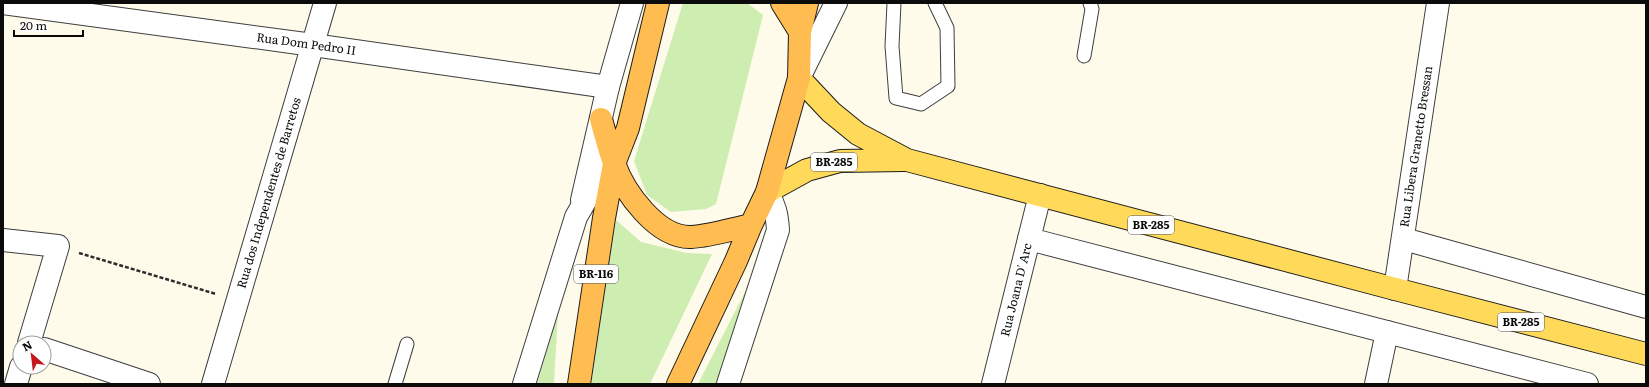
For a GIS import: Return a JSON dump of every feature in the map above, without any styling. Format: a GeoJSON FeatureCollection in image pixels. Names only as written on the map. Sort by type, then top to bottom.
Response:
{"type":"FeatureCollection","features":[{"type":"Feature","properties":{"kind":"highway","name":"BR-116"},"geometry":{"type":"LineString","coordinates":[[579,384],[604,218],[614,164],[628,128],[658,3]]}},
{"type":"Feature","properties":{"kind":"highway"},"geometry":{"type":"LineString","coordinates":[[782,3],[800,32]]}},
{"type":"Feature","properties":{"kind":"highway"},"geometry":{"type":"LineString","coordinates":[[678,384],[767,192],[799,78],[800,32],[806,3]]}},
{"type":"Feature","properties":{"kind":"highway"},"geometry":{"type":"LineString","coordinates":[[601,119],[614,164],[635,202],[652,220],[669,232],[690,237],[751,225]]}},
{"type":"Feature","properties":{"kind":"main road","name":"BR-285"},"geometry":{"type":"LineString","coordinates":[[799,78],[831,112],[858,134],[907,160],[1646,354]]}},
{"type":"Feature","properties":{"kind":"main road","name":"BR-285"},"geometry":{"type":"LineString","coordinates":[[767,192],[806,170],[840,161],[907,160]]}},
{"type":"Feature","properties":{"kind":"street","name":"Rua Dom Pedro II"},"geometry":{"type":"LineString","coordinates":[[3,3],[608,87]]}},
{"type":"Feature","properties":{"kind":"street","name":"Rua dos Independentes de Barretos"},"geometry":{"type":"LineString","coordinates":[[213,384],[325,3]]}},
{"type":"Feature","properties":{"kind":"street"},"geometry":{"type":"LineString","coordinates":[[580,210],[608,87],[632,3]]}},
{"type":"Feature","properties":{"kind":"street"},"geometry":{"type":"LineString","coordinates":[[799,78],[836,3]]}},
{"type":"Feature","properties":{"kind":"street","name":"Rua Libera Granetto Bressan"},"geometry":{"type":"LineString","coordinates":[[1395,289],[1404,239],[1438,3]]}},
{"type":"Feature","properties":{"kind":"street"},"geometry":{"type":"LineString","coordinates":[[524,384],[576,217],[591,191],[614,164]]}},
{"type":"Feature","properties":{"kind":"street"},"geometry":{"type":"LineString","coordinates":[[728,384],[778,230],[777,212],[767,192]]}},
{"type":"Feature","properties":{"kind":"street","name":"Rua Joana D' Arc"},"geometry":{"type":"LineString","coordinates":[[993,384],[1040,195]]}},
{"type":"Feature","properties":{"kind":"street"},"geometry":{"type":"LineString","coordinates":[[1029,239],[1588,384]]}},
{"type":"Feature","properties":{"kind":"street"},"geometry":{"type":"LineString","coordinates":[[1404,239],[1646,307]]}},
{"type":"Feature","properties":{"kind":"street"},"geometry":{"type":"LineString","coordinates":[[3,240],[58,246],[31,335]]}},
{"type":"Feature","properties":{"kind":"street"},"geometry":{"type":"LineString","coordinates":[[1376,384],[1387,332]]}},
{"type":"Feature","properties":{"kind":"street"},"geometry":{"type":"LineString","coordinates":[[52,352],[149,384]]}},
{"type":"Feature","properties":{"kind":"lane"},"geometry":{"type":"LineString","coordinates":[[894,3],[892,46],[896,98],[921,104],[948,86],[947,28],[935,3]]}},
{"type":"Feature","properties":{"kind":"lane"},"geometry":{"type":"LineString","coordinates":[[1084,56],[1092,9],[1090,3]]}},
{"type":"Feature","properties":{"kind":"lane"},"geometry":{"type":"LineString","coordinates":[[396,384],[407,344]]}},
{"type":"Feature","properties":{"kind":"path"},"geometry":{"type":"LineString","coordinates":[[58,246],[238,301]]}},
{"type":"Feature","properties":{"kind":"green space"},"geometry":{"type":"Polygon","coordinates":[[[683,3],[747,3],[763,15],[716,204],[706,209],[671,212],[647,195],[634,161],[683,3]]]}},
{"type":"Feature","properties":{"kind":"green space"},"geometry":{"type":"Polygon","coordinates":[[[616,220],[641,242],[687,253],[712,254],[650,384],[591,384],[616,220]]]}},
{"type":"Feature","properties":{"kind":"green space"},"geometry":{"type":"Polygon","coordinates":[[[747,288],[716,384],[698,384],[747,288]]]}},
{"type":"Feature","properties":{"kind":"green space"},"geometry":{"type":"Polygon","coordinates":[[[558,313],[554,384],[537,384],[558,313]]]}}]}
